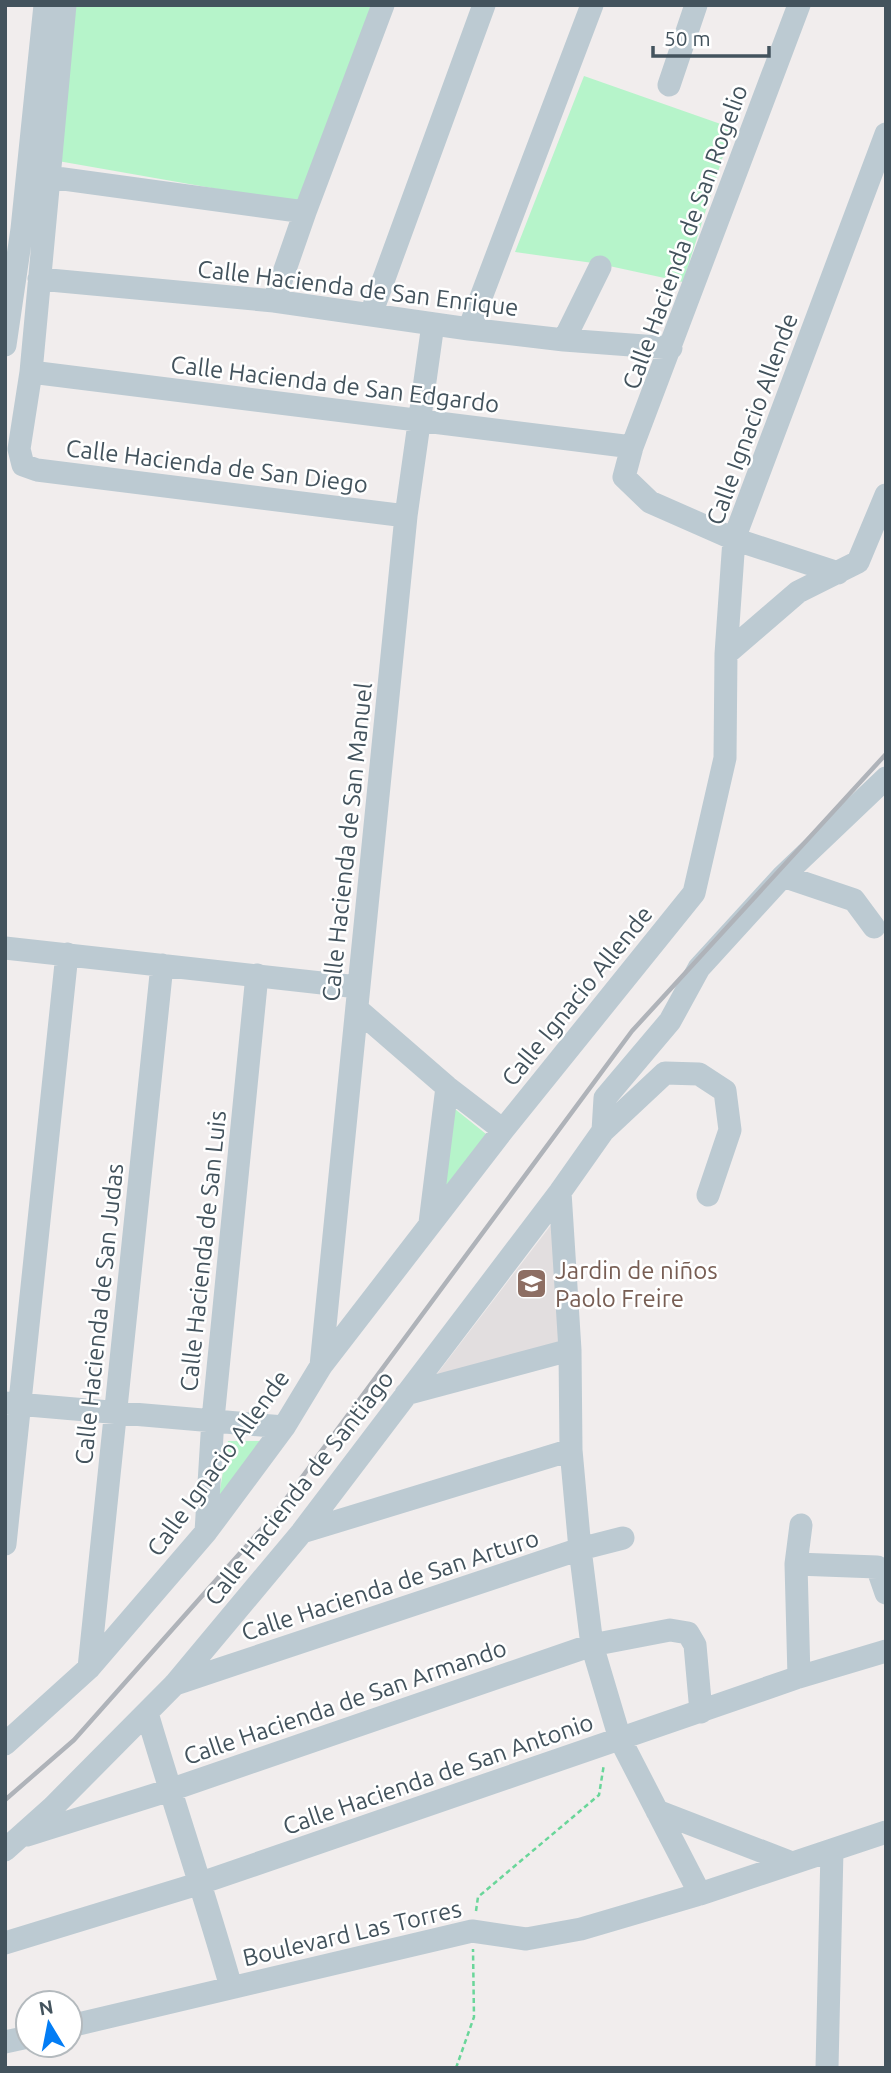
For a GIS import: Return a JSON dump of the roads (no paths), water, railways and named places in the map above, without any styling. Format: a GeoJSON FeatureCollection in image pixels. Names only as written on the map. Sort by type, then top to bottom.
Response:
{"type":"FeatureCollection","features":[{"type":"Feature","properties":{"kind":"street"},"geometry":{"type":"LineString","coordinates":[[5,345],[14,231],[45,5]]}},
{"type":"Feature","properties":{"kind":"street"},"geometry":{"type":"LineString","coordinates":[[31,372],[65,5]]}},
{"type":"Feature","properties":{"kind":"street"},"geometry":{"type":"LineString","coordinates":[[274,302],[383,5]]}},
{"type":"Feature","properties":{"kind":"street"},"geometry":{"type":"LineString","coordinates":[[371,314],[484,5]]}},
{"type":"Feature","properties":{"kind":"street"},"geometry":{"type":"LineString","coordinates":[[470,329],[592,5]]}},
{"type":"Feature","properties":{"kind":"street"},"geometry":{"type":"LineString","coordinates":[[669,85],[696,5]]}},
{"type":"Feature","properties":{"kind":"street","name":"Calle Hacienda de San Rogelio"},"geometry":{"type":"LineString","coordinates":[[734,540],[650,502],[624,477],[632,447],[799,5]]}},
{"type":"Feature","properties":{"kind":"street","name":"Calle Ignacio Allende"},"geometry":{"type":"LineString","coordinates":[[5,1744],[89,1668],[206,1532],[284,1427],[321,1366],[430,1223],[694,893],[725,758],[726,654],[734,540],[886,134]]}},
{"type":"Feature","properties":{"kind":"street"},"geometry":{"type":"LineString","coordinates":[[49,177],[305,212]]}},
{"type":"Feature","properties":{"kind":"street"},"geometry":{"type":"LineString","coordinates":[[564,340],[600,267]]}},
{"type":"Feature","properties":{"kind":"street","name":"Calle Hacienda de San Enrique"},"geometry":{"type":"LineString","coordinates":[[39,279],[274,302],[564,340],[671,348]]}},
{"type":"Feature","properties":{"kind":"street","name":"Calle Hacienda de San Manuel"},"geometry":{"type":"LineString","coordinates":[[321,1366],[406,516],[433,324]]}},
{"type":"Feature","properties":{"kind":"street","name":"Calle Hacienda de San Edgardo"},"geometry":{"type":"LineString","coordinates":[[31,372],[632,447]]}},
{"type":"Feature","properties":{"kind":"street","name":"Calle Hacienda de San Diego"},"geometry":{"type":"LineString","coordinates":[[31,372],[19,449],[23,465],[37,470],[406,516]]}},
{"type":"Feature","properties":{"kind":"street"},"geometry":{"type":"LineString","coordinates":[[726,654],[797,592],[859,562],[886,495]]}},
{"type":"Feature","properties":{"kind":"street"},"geometry":{"type":"LineString","coordinates":[[734,540],[838,573]]}},
{"type":"Feature","properties":{"kind":"street"},"geometry":{"type":"LineString","coordinates":[[603,1131],[605,1098],[670,1021],[699,968],[783,876],[886,778]]}},
{"type":"Feature","properties":{"kind":"street"},"geometry":{"type":"LineString","coordinates":[[783,876],[854,900],[874,927]]}},
{"type":"Feature","properties":{"kind":"street"},"geometry":{"type":"LineString","coordinates":[[5,948],[257,975],[358,998],[447,1087],[503,1130]]}},
{"type":"Feature","properties":{"kind":"street"},"geometry":{"type":"LineString","coordinates":[[5,1544],[12,1404],[67,954]]}},
{"type":"Feature","properties":{"kind":"street","name":"Calle Hacienda de San Judas"},"geometry":{"type":"LineString","coordinates":[[89,1668],[162,965]]}},
{"type":"Feature","properties":{"kind":"street","name":"Calle Hacienda de San Luis"},"geometry":{"type":"LineString","coordinates":[[206,1532],[213,1419],[257,975]]}},
{"type":"Feature","properties":{"kind":"street","name":"Calle Hacienda de Santiago"},"geometry":{"type":"LineString","coordinates":[[13,1843],[175,1684],[302,1532],[560,1192],[603,1131],[665,1073],[699,1074],[725,1091],[730,1129],[708,1195]]}},
{"type":"Feature","properties":{"kind":"street"},"geometry":{"type":"LineString","coordinates":[[430,1223],[447,1087]]}},
{"type":"Feature","properties":{"kind":"street"},"geometry":{"type":"LineString","coordinates":[[560,1192],[570,1350],[571,1450],[592,1645],[614,1741],[657,1811],[700,1894]]}},
{"type":"Feature","properties":{"kind":"street"},"geometry":{"type":"LineString","coordinates":[[406,1394],[570,1350]]}},
{"type":"Feature","properties":{"kind":"street"},"geometry":{"type":"LineString","coordinates":[[12,1404],[284,1427]]}},
{"type":"Feature","properties":{"kind":"street"},"geometry":{"type":"LineString","coordinates":[[302,1532],[571,1450]]}},
{"type":"Feature","properties":{"kind":"street"},"geometry":{"type":"LineString","coordinates":[[799,1677],[796,1564],[801,1525]]}},
{"type":"Feature","properties":{"kind":"street","name":"Calle Hacienda de San Arturo"},"geometry":{"type":"LineString","coordinates":[[175,1684],[580,1549],[623,1538]]}},
{"type":"Feature","properties":{"kind":"street"},"geometry":{"type":"LineString","coordinates":[[796,1564],[877,1567],[886,1593]]}},
{"type":"Feature","properties":{"kind":"street","name":"Calle Hacienda de San Armando"},"geometry":{"type":"LineString","coordinates":[[13,1843],[592,1645],[670,1630],[688,1633],[695,1645],[701,1712]]}},
{"type":"Feature","properties":{"kind":"street","name":"Calle Hacienda de San Antonio"},"geometry":{"type":"LineString","coordinates":[[5,1943],[201,1883],[799,1677],[886,1651]]}},
{"type":"Feature","properties":{"kind":"street"},"geometry":{"type":"LineString","coordinates":[[147,1713],[231,1987]]}},
{"type":"Feature","properties":{"kind":"street"},"geometry":{"type":"LineString","coordinates":[[657,1811],[792,1863]]}},
{"type":"Feature","properties":{"kind":"street","name":"Boulevard Las Torres"},"geometry":{"type":"LineString","coordinates":[[84,2023],[472,1931],[526,1939],[581,1929],[700,1894],[886,1832]]}},
{"type":"Feature","properties":{"kind":"street"},"geometry":{"type":"LineString","coordinates":[[827,2068],[832,1850]]}},
{"type":"Feature","properties":{"kind":"railway"},"geometry":{"type":"LineString","coordinates":[[5,1800],[74,1740],[274,1515],[632,1031],[886,754]]}},
{"type":"Feature","properties":{"kind":"place","name":"Jardin de niños Paolo Freire"},"geometry":{"type":"Point","coordinates":[532,1284]}}]}
